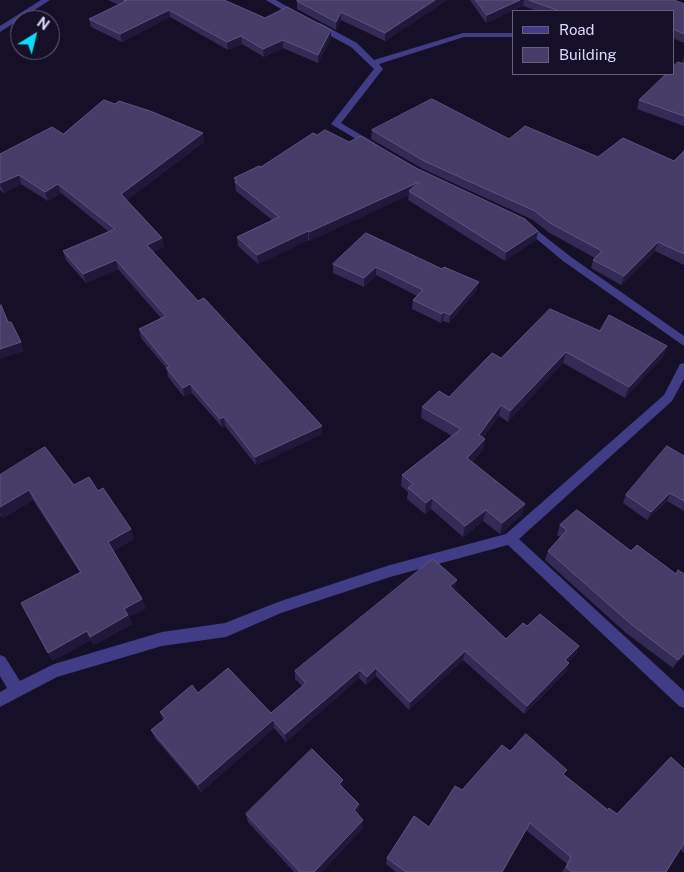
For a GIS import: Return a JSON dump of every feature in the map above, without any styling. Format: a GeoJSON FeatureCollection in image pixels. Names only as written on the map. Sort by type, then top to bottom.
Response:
{"type":"FeatureCollection","features":[{"type":"Feature","properties":{"kind":"street"},"geometry":{"type":"LineString","coordinates":[[0,30],[46,0]]}},
{"type":"Feature","properties":{"kind":"street"},"geometry":{"type":"LineString","coordinates":[[270,0],[304,18]]}},
{"type":"Feature","properties":{"kind":"street"},"geometry":{"type":"LineString","coordinates":[[312,23],[354,46],[379,69],[336,124],[386,154]]}},
{"type":"Feature","properties":{"kind":"street"},"geometry":{"type":"LineString","coordinates":[[373,63],[463,35],[512,35]]}},
{"type":"Feature","properties":{"kind":"street"},"geometry":{"type":"LineString","coordinates":[[518,220],[528,224],[567,259],[684,342]]}},
{"type":"Feature","properties":{"kind":"street"},"geometry":{"type":"LineString","coordinates":[[0,700],[54,671],[162,639],[226,630],[278,608],[390,571],[510,539],[668,398],[684,367]]}},
{"type":"Feature","properties":{"kind":"street"},"geometry":{"type":"LineString","coordinates":[[510,539],[684,701]]}},
{"type":"Feature","properties":{"kind":"street"},"geometry":{"type":"LineString","coordinates":[[0,662],[17,691]]}},
{"type":"Feature","properties":{"kind":"building"},"geometry":{"type":"Polygon","coordinates":[[[124,0],[224,0],[265,18],[287,7],[331,30],[318,55],[283,40],[263,49],[241,36],[227,42],[169,10],[120,34],[89,19],[126,1],[124,0]]]}},
{"type":"Feature","properties":{"kind":"building"},"geometry":{"type":"Polygon","coordinates":[[[435,0],[385,33],[341,12],[336,22],[297,1],[435,0]]]}},
{"type":"Feature","properties":{"kind":"building"},"geometry":{"type":"Polygon","coordinates":[[[476,0],[520,0],[487,15],[476,0]]]}},
{"type":"Feature","properties":{"kind":"building"},"geometry":{"type":"Polygon","coordinates":[[[529,0],[674,0],[684,4],[684,34],[674,29],[674,10],[557,10],[529,0]]]}},
{"type":"Feature","properties":{"kind":"building"},"geometry":{"type":"Polygon","coordinates":[[[678,62],[684,64],[684,116],[639,100],[665,75],[674,75],[674,66],[678,62]]]}},
{"type":"Feature","properties":{"kind":"building"},"geometry":{"type":"Polygon","coordinates":[[[432,99],[509,139],[525,126],[598,157],[623,138],[674,161],[684,151],[684,254],[658,242],[624,276],[593,260],[602,251],[550,223],[535,211],[424,161],[372,130],[432,99]]]}},
{"type":"Feature","properties":{"kind":"building"},"geometry":{"type":"Polygon","coordinates":[[[104,100],[115,104],[119,101],[150,111],[203,133],[121,194],[162,238],[147,245],[198,301],[204,298],[322,426],[255,457],[224,417],[220,419],[190,384],[183,388],[166,368],[170,367],[139,329],[166,316],[116,260],[83,274],[63,251],[115,229],[58,184],[45,192],[19,175],[0,183],[0,154],[52,127],[63,134],[104,100]]]}},
{"type":"Feature","properties":{"kind":"building"},"geometry":{"type":"Polygon","coordinates":[[[325,130],[349,142],[361,136],[416,168],[525,219],[538,231],[506,252],[409,191],[419,182],[257,255],[237,237],[279,217],[235,182],[237,181],[234,178],[259,166],[261,167],[313,133],[317,135],[325,130]]]}},
{"type":"Feature","properties":{"kind":"building"},"geometry":{"type":"Polygon","coordinates":[[[366,233],[442,269],[444,267],[479,282],[450,315],[444,312],[442,314],[413,300],[423,290],[376,267],[364,278],[333,264],[366,233]]]}},
{"type":"Feature","properties":{"kind":"building"},"geometry":{"type":"Polygon","coordinates":[[[0,306],[8,322],[11,322],[21,342],[0,349],[0,306]]]}},
{"type":"Feature","properties":{"kind":"building"},"geometry":{"type":"Polygon","coordinates":[[[550,309],[600,331],[609,315],[667,346],[629,387],[566,352],[510,411],[501,405],[479,435],[485,439],[467,458],[525,504],[502,523],[486,510],[465,526],[432,498],[426,503],[408,488],[413,484],[402,475],[461,429],[422,407],[439,391],[449,397],[492,353],[501,358],[550,309]]]}},
{"type":"Feature","properties":{"kind":"building"},"geometry":{"type":"Polygon","coordinates":[[[667,446],[684,456],[684,501],[670,493],[651,512],[626,495],[667,446]]]}},
{"type":"Feature","properties":{"kind":"building"},"geometry":{"type":"Polygon","coordinates":[[[45,447],[74,485],[89,477],[98,491],[103,488],[131,529],[108,542],[142,599],[124,609],[128,615],[90,637],[87,631],[48,653],[21,603],[81,572],[29,490],[0,507],[0,475],[45,447]]]}},
{"type":"Feature","properties":{"kind":"building"},"geometry":{"type":"Polygon","coordinates":[[[577,510],[631,551],[637,545],[676,574],[678,570],[684,574],[684,653],[678,660],[631,624],[548,551],[567,530],[560,525],[577,510]]]}},
{"type":"Feature","properties":{"kind":"building"},"geometry":{"type":"Polygon","coordinates":[[[433,559],[457,580],[450,586],[506,639],[523,623],[527,626],[540,614],[579,646],[565,660],[569,663],[527,706],[465,651],[410,702],[376,668],[367,677],[360,670],[285,734],[273,720],[198,785],[151,730],[166,718],[160,712],[192,685],[198,693],[228,668],[271,713],[306,683],[295,671],[433,559]]]}},
{"type":"Feature","properties":{"kind":"building"},"geometry":{"type":"Polygon","coordinates":[[[526,734],[567,770],[563,774],[608,810],[609,808],[617,814],[671,757],[684,769],[684,843],[666,872],[572,872],[566,867],[571,857],[530,823],[502,872],[406,872],[387,858],[414,816],[429,827],[455,786],[462,790],[502,745],[510,751],[526,734]]]}},
{"type":"Feature","properties":{"kind":"building"},"geometry":{"type":"Polygon","coordinates":[[[312,749],[343,780],[339,784],[359,804],[354,810],[363,820],[314,872],[300,872],[246,814],[312,749]]]}}]}
